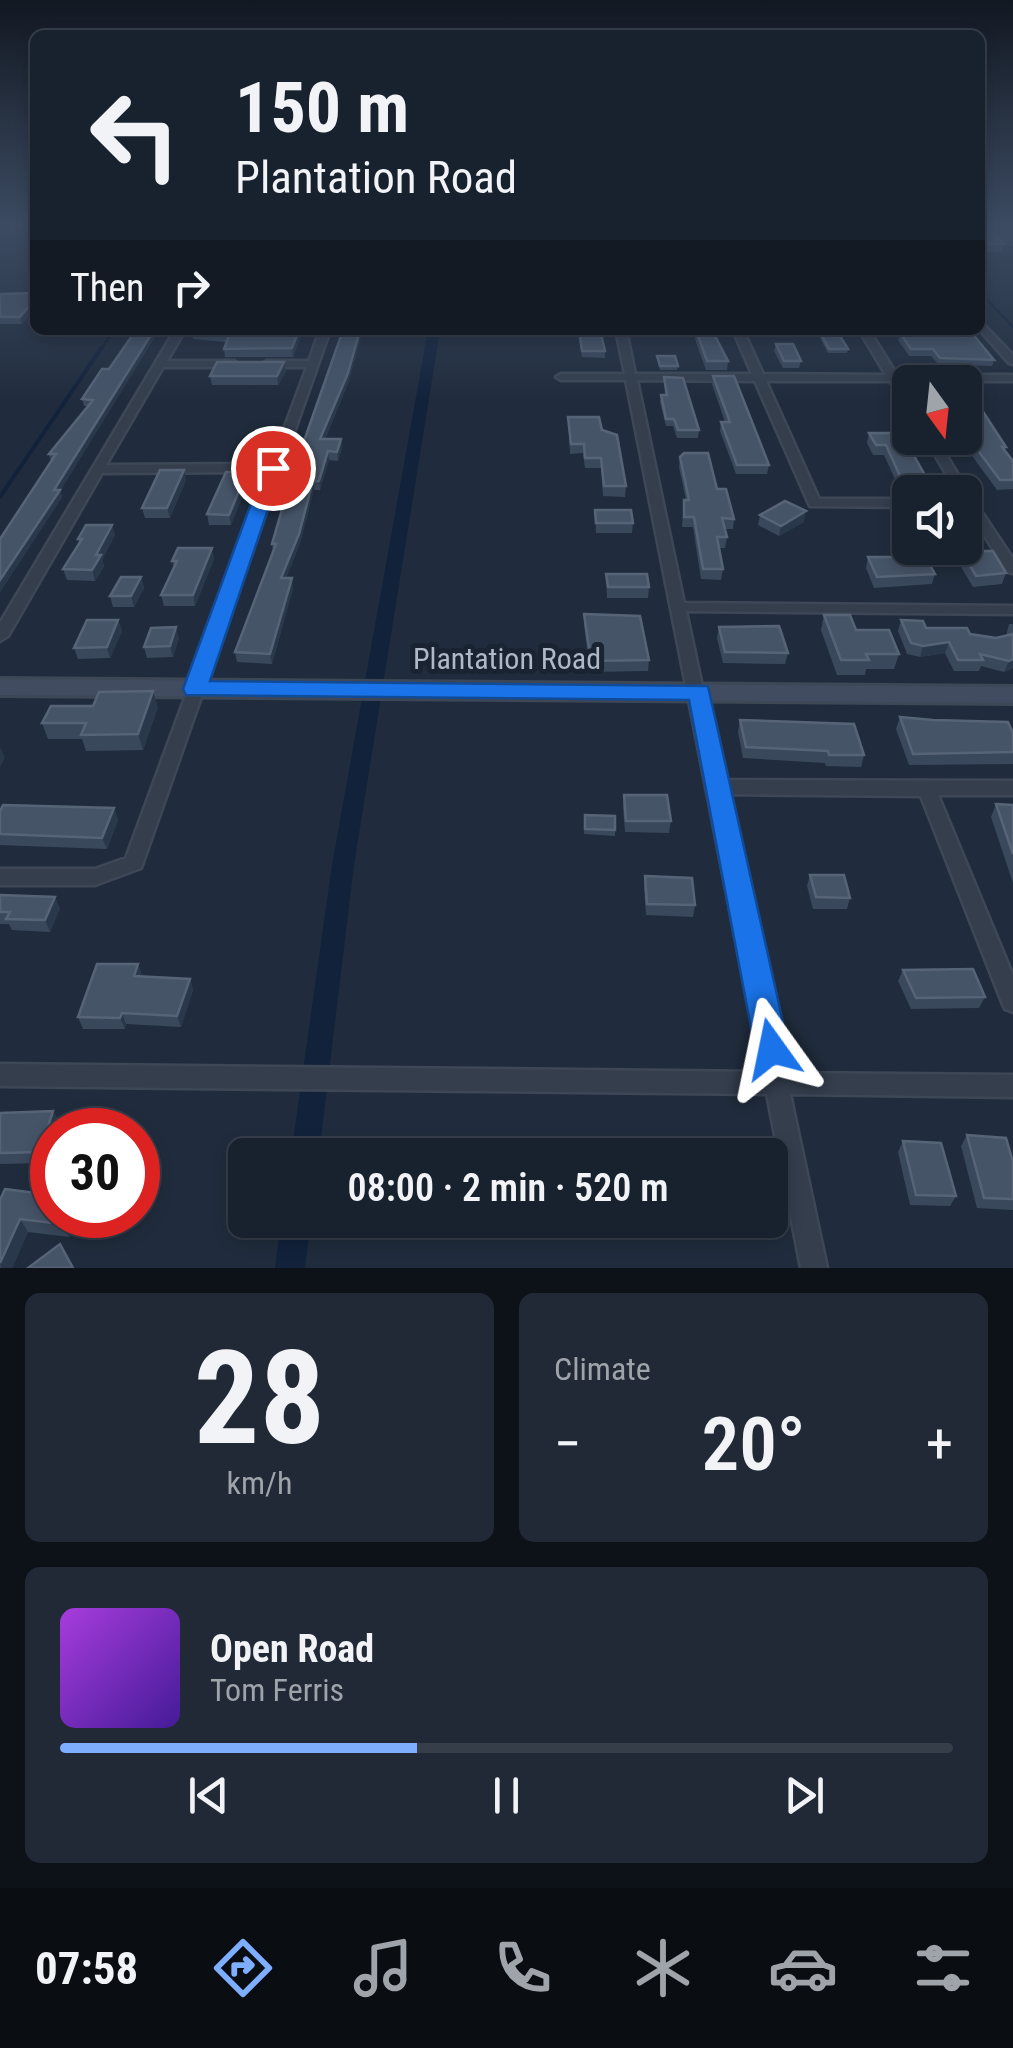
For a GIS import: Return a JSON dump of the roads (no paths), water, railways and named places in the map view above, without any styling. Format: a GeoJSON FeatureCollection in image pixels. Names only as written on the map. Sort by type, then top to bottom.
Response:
{"type":"FeatureCollection","features":[{"type":"Feature","properties":{"kind":"street"},"geometry":{"type":"LineString","coordinates":[[985,330],[1013,361]]}},
{"type":"Feature","properties":{"kind":"street"},"geometry":{"type":"LineString","coordinates":[[0,636],[177,335]]}},
{"type":"Feature","properties":{"kind":"street"},"geometry":{"type":"LineString","coordinates":[[0,877],[95,877],[134,863],[323,335]]}},
{"type":"Feature","properties":{"kind":"street"},"geometry":{"type":"LineString","coordinates":[[623,335],[780,1086],[814,1268]]}},
{"type":"Feature","properties":{"kind":"street"},"geometry":{"type":"LineString","coordinates":[[740,335],[814,503],[892,504]]}},
{"type":"Feature","properties":{"kind":"street"},"geometry":{"type":"LineString","coordinates":[[867,335],[892,375]]}},
{"type":"Feature","properties":{"kind":"street"},"geometry":{"type":"LineString","coordinates":[[160,364],[313,364]]}},
{"type":"Feature","properties":{"kind":"street"},"geometry":{"type":"LineString","coordinates":[[560,377],[892,378]]}},
{"type":"Feature","properties":{"kind":"street"},"geometry":{"type":"LineString","coordinates":[[982,378],[1013,378]]}},
{"type":"Feature","properties":{"kind":"street"},"geometry":{"type":"LineString","coordinates":[[98,469],[273,468]]}},
{"type":"Feature","properties":{"kind":"street"},"geometry":{"type":"LineString","coordinates":[[982,523],[1013,569]]}},
{"type":"Feature","properties":{"kind":"street"},"geometry":{"type":"LineString","coordinates":[[681,607],[1013,610]]}},
{"type":"Feature","properties":{"kind":"street","name":"Plantation Road"},"geometry":{"type":"LineString","coordinates":[[0,687],[1013,696]]}},
{"type":"Feature","properties":{"kind":"street"},"geometry":{"type":"LineString","coordinates":[[718,787],[1013,788]]}},
{"type":"Feature","properties":{"kind":"street"},"geometry":{"type":"LineString","coordinates":[[927,789],[1013,1002]]}},
{"type":"Feature","properties":{"kind":"street"},"geometry":{"type":"LineString","coordinates":[[0,1075],[1013,1086]]}},
{"type":"Feature","properties":{"kind":"waterway"},"geometry":{"type":"LineString","coordinates":[[985,297],[1013,327]]}},
{"type":"Feature","properties":{"kind":"waterway"},"geometry":{"type":"LineString","coordinates":[[101,349],[111,335]]}},
{"type":"Feature","properties":{"kind":"waterway"},"geometry":{"type":"LineString","coordinates":[[307,1138],[343,865],[433,335]]}},
{"type":"Feature","properties":{"kind":"waterway"},"geometry":{"type":"LineString","coordinates":[[0,497],[102,347]]}},
{"type":"Feature","properties":{"kind":"waterway"},"geometry":{"type":"LineString","coordinates":[[290,1268],[294,1238]]}}]}
